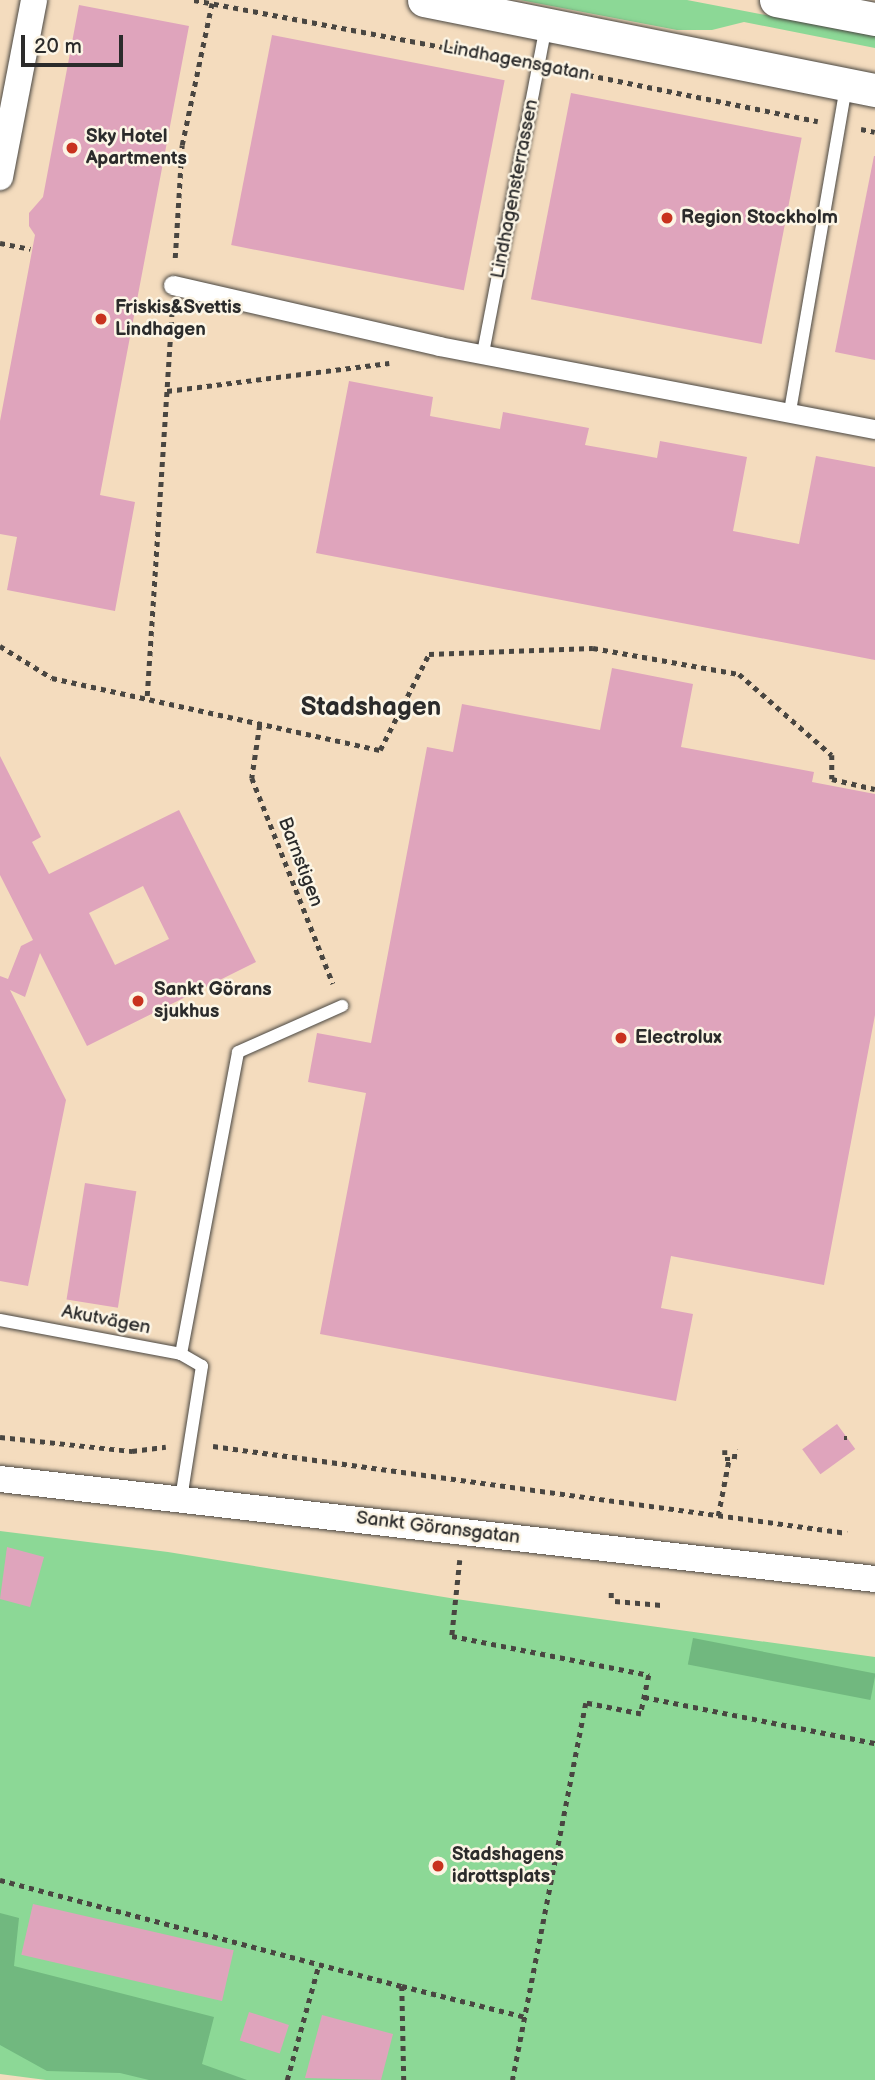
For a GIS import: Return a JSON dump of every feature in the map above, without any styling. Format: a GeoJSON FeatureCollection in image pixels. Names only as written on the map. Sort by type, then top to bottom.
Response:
{"type":"FeatureCollection","features":[{"type":"Feature","properties":{"kind":"street"},"geometry":{"type":"LineString","coordinates":[[0,177],[34,0]]}},
{"type":"Feature","properties":{"kind":"street"},"geometry":{"type":"LineString","coordinates":[[424,0],[861,87]]}},
{"type":"Feature","properties":{"kind":"street"},"geometry":{"type":"LineString","coordinates":[[776,0],[822,4],[875,19]]}},
{"type":"Feature","properties":{"kind":"street"},"geometry":{"type":"LineString","coordinates":[[173,285],[439,346],[875,429]]}},
{"type":"Feature","properties":{"kind":"street","name":"Sankt Göransgatan"},"geometry":{"type":"LineString","coordinates":[[0,1479],[875,1579]]}},
{"type":"Feature","properties":{"kind":"lane","name":"Lindhagensterrassen"},"geometry":{"type":"LineString","coordinates":[[484,353],[546,24]]}},
{"type":"Feature","properties":{"kind":"lane"},"geometry":{"type":"LineString","coordinates":[[790,411],[838,125],[861,87]]}},
{"type":"Feature","properties":{"kind":"lane"},"geometry":{"type":"LineString","coordinates":[[181,1354],[238,1052],[341,1006]]}},
{"type":"Feature","properties":{"kind":"lane","name":"Akutvägen"},"geometry":{"type":"LineString","coordinates":[[0,1320],[181,1354],[202,1366],[190,1443]]}},
{"type":"Feature","properties":{"kind":"lane"},"geometry":{"type":"LineString","coordinates":[[181,1498],[190,1443]]}},
{"type":"Feature","properties":{"kind":"path","name":"Lindhagensgatan"},"geometry":{"type":"LineString","coordinates":[[194,0],[838,125]]}},
{"type":"Feature","properties":{"kind":"path"},"geometry":{"type":"LineString","coordinates":[[147,696],[182,145],[212,4]]}},
{"type":"Feature","properties":{"kind":"path"},"geometry":{"type":"LineString","coordinates":[[0,243],[30,249]]}},
{"type":"Feature","properties":{"kind":"path"},"geometry":{"type":"LineString","coordinates":[[167,391],[395,362],[439,346]]}},
{"type":"Feature","properties":{"kind":"path"},"geometry":{"type":"LineString","coordinates":[[0,646],[52,678],[147,696],[260,725],[380,750],[429,654],[593,648],[739,674],[832,755],[832,779],[875,789]]}},
{"type":"Feature","properties":{"kind":"path","name":"Barnstigen"},"geometry":{"type":"LineString","coordinates":[[260,725],[252,778],[341,1006]]}},
{"type":"Feature","properties":{"kind":"path"},"geometry":{"type":"LineString","coordinates":[[0,1437],[132,1451],[190,1443],[847,1533]]}},
{"type":"Feature","properties":{"kind":"path"},"geometry":{"type":"LineString","coordinates":[[724,1450],[725,1459],[734,1459],[735,1449]]}},
{"type":"Feature","properties":{"kind":"path"},"geometry":{"type":"LineString","coordinates":[[718,1516],[729,1459]]}},
{"type":"Feature","properties":{"kind":"path"},"geometry":{"type":"LineString","coordinates":[[458,1580],[452,1636],[649,1675],[641,1714],[586,1703],[513,2080]]}},
{"type":"Feature","properties":{"kind":"path"},"geometry":{"type":"LineString","coordinates":[[611,1590],[613,1600],[662,1605]]}},
{"type":"Feature","properties":{"kind":"path"},"geometry":{"type":"LineString","coordinates":[[644,1697],[875,1743]]}},
{"type":"Feature","properties":{"kind":"path"},"geometry":{"type":"LineString","coordinates":[[0,1880],[525,2017]]}},
{"type":"Feature","properties":{"kind":"path"},"geometry":{"type":"LineString","coordinates":[[287,2080],[319,1964]]}},
{"type":"Feature","properties":{"kind":"path"},"geometry":{"type":"LineString","coordinates":[[402,1986],[404,2080]]}},
{"type":"Feature","properties":{"kind":"green space"},"geometry":{"type":"Polygon","coordinates":[[[520,0],[687,0],[875,36],[875,48],[744,22],[712,30],[677,30],[520,0]]]}},
{"type":"Feature","properties":{"kind":"green space","name":"Stadshagens idrottsplats"},"geometry":{"type":"Polygon","coordinates":[[[0,1531],[168,1552],[456,1599],[875,1657],[875,2080],[46,2080],[0,2074],[0,1531]]]}},
{"type":"Feature","properties":{"kind":"green space"},"geometry":{"type":"Polygon","coordinates":[[[693,1638],[875,1673],[870,1700],[688,1665],[693,1638]]]}},
{"type":"Feature","properties":{"kind":"green space"},"geometry":{"type":"Polygon","coordinates":[[[0,1913],[19,1918],[14,1966],[214,2017],[202,2064],[247,2080],[149,2080],[120,2073],[47,2071],[0,2045],[0,1913]]]}},
{"type":"Feature","properties":{"kind":"building"},"geometry":{"type":"Polygon","coordinates":[[[79,5],[189,26],[100,495],[135,502],[115,611],[7,590],[17,537],[0,534],[0,421],[35,235],[29,226],[29,213],[43,197],[79,5]]]}},
{"type":"Feature","properties":{"kind":"building"},"geometry":{"type":"Polygon","coordinates":[[[272,35],[505,80],[464,290],[231,245],[272,35]]]}},
{"type":"Feature","properties":{"kind":"building","name":"Region Stockholm"},"geometry":{"type":"Polygon","coordinates":[[[571,93],[802,138],[762,344],[531,299],[571,93]]]}},
{"type":"Feature","properties":{"kind":"building"},"geometry":{"type":"Polygon","coordinates":[[[875,156],[875,360],[835,352],[875,156]]]}},
{"type":"Feature","properties":{"kind":"building"},"geometry":{"type":"Polygon","coordinates":[[[349,381],[433,397],[430,416],[500,429],[503,412],[589,428],[585,445],[657,458],[660,441],[747,457],[733,531],[799,544],[816,456],[875,467],[875,660],[316,553],[349,381]]]}},
{"type":"Feature","properties":{"kind":"building","name":"Electrolux"},"geometry":{"type":"Polygon","coordinates":[[[612,668],[693,684],[681,747],[814,772],[812,782],[875,794],[875,1015],[824,1285],[671,1256],[661,1308],[693,1314],[676,1401],[320,1334],[366,1093],[308,1082],[317,1033],[371,1043],[427,747],[453,752],[462,704],[600,730],[612,668]]]}},
{"type":"Feature","properties":{"kind":"building"},"geometry":{"type":"Polygon","coordinates":[[[0,756],[41,837],[32,842],[49,874],[179,810],[256,962],[87,1046],[40,953],[25,997],[10,990],[66,1100],[28,1286],[0,1281],[0,976],[8,979],[21,946],[33,940],[0,875],[0,756]],[[143,886],[89,913],[115,965],[169,939],[143,886]]]}},
{"type":"Feature","properties":{"kind":"building"},"geometry":{"type":"Polygon","coordinates":[[[85,1183],[136,1191],[118,1308],[67,1300],[85,1183]]]}},
{"type":"Feature","properties":{"kind":"building"},"geometry":{"type":"Polygon","coordinates":[[[837,1424],[855,1449],[820,1474],[802,1449],[837,1424]]]}},
{"type":"Feature","properties":{"kind":"building"},"geometry":{"type":"Polygon","coordinates":[[[7,1547],[44,1557],[30,1607],[0,1599],[7,1547]]]}},
{"type":"Feature","properties":{"kind":"building"},"geometry":{"type":"Polygon","coordinates":[[[33,1904],[234,1950],[222,2001],[21,1955],[33,1904]]]}},
{"type":"Feature","properties":{"kind":"building"},"geometry":{"type":"Polygon","coordinates":[[[249,2012],[289,2025],[280,2054],[240,2041],[249,2012]]]}},
{"type":"Feature","properties":{"kind":"building"},"geometry":{"type":"Polygon","coordinates":[[[322,2015],[393,2034],[381,2080],[305,2078],[322,2015]]]}},
{"type":"Feature","properties":{"kind":"place","name":"Sky Hotel Apartments"},"geometry":{"type":"Point","coordinates":[72,148]}},
{"type":"Feature","properties":{"kind":"place","name":"Region Stockholm"},"geometry":{"type":"Point","coordinates":[667,218]}},
{"type":"Feature","properties":{"kind":"place","name":"Friskis&Svettis Lindhagen"},"geometry":{"type":"Point","coordinates":[101,319]}},
{"type":"Feature","properties":{"kind":"place","name":"Sankt Görans sjukhus"},"geometry":{"type":"Point","coordinates":[138,1001]}},
{"type":"Feature","properties":{"kind":"place","name":"Electrolux"},"geometry":{"type":"Point","coordinates":[621,1038]}},
{"type":"Feature","properties":{"kind":"place","name":"Stadshagens idrottsplats"},"geometry":{"type":"Point","coordinates":[438,1866]}},
{"type":"Feature","properties":{"kind":"district","name":"Stadshagen"},"geometry":{"type":"Point","coordinates":[371,708]}}]}
